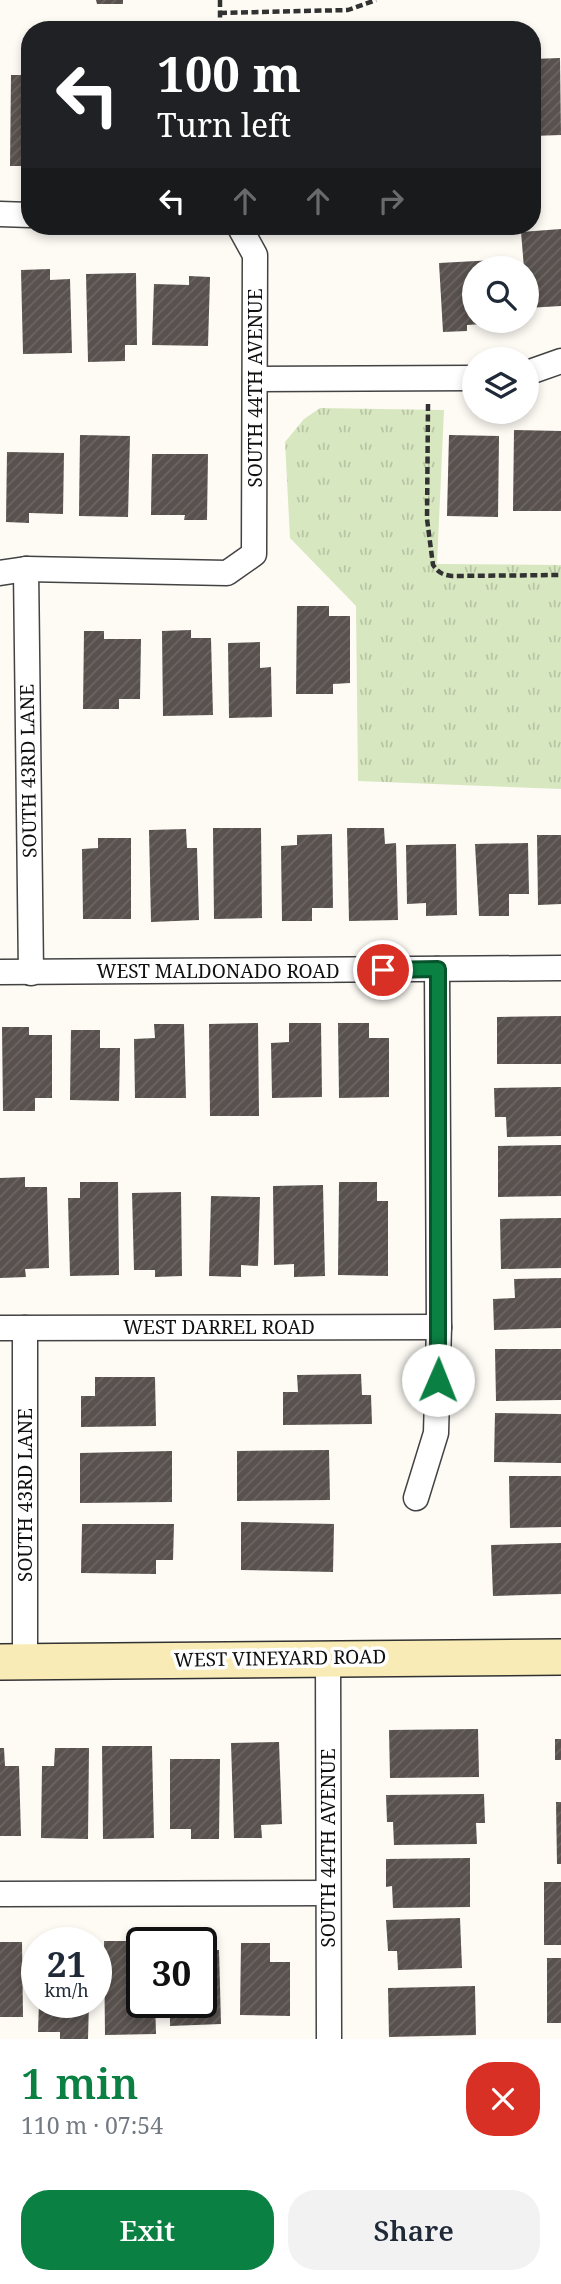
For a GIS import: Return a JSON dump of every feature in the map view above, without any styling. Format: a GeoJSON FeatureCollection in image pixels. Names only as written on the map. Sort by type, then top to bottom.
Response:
{"type":"FeatureCollection","features":[{"type":"Feature","properties":{"kind":"street"},"geometry":{"type":"LineString","coordinates":[[0,215],[21,215]]}},
{"type":"Feature","properties":{"kind":"street","name":"SOUTH 44TH AVENUE"},"geometry":{"type":"LineString","coordinates":[[26,569],[228,573],[254,554],[255,255],[245,235]]}},
{"type":"Feature","properties":{"kind":"street"},"geometry":{"type":"LineString","coordinates":[[539,369],[561,361]]}},
{"type":"Feature","properties":{"kind":"street"},"geometry":{"type":"LineString","coordinates":[[255,380],[462,378]]}},
{"type":"Feature","properties":{"kind":"street"},"geometry":{"type":"LineString","coordinates":[[0,573],[26,569]]}},
{"type":"Feature","properties":{"kind":"street","name":"SOUTH 43RD LANE"},"geometry":{"type":"LineString","coordinates":[[26,569],[31,973]]}},
{"type":"Feature","properties":{"kind":"street","name":"WEST MALDONADO ROAD"},"geometry":{"type":"LineString","coordinates":[[0,972],[561,968]]}},
{"type":"Feature","properties":{"kind":"street"},"geometry":{"type":"LineString","coordinates":[[416,1498],[436,1433],[439,1327],[438,969]]}},
{"type":"Feature","properties":{"kind":"street","name":"WEST DARREL ROAD"},"geometry":{"type":"LineString","coordinates":[[0,1328],[439,1327]]}},
{"type":"Feature","properties":{"kind":"street","name":"SOUTH 43RD LANE"},"geometry":{"type":"LineString","coordinates":[[12,1661],[25,1328]]}},
{"type":"Feature","properties":{"kind":"street","name":"WEST VINEYARD ROAD"},"geometry":{"type":"LineString","coordinates":[[12,1661],[561,1657]]}},
{"type":"Feature","properties":{"kind":"street","name":"SOUTH 44TH AVENUE"},"geometry":{"type":"LineString","coordinates":[[328,1658],[329,2039]]}},
{"type":"Feature","properties":{"kind":"street"},"geometry":{"type":"LineString","coordinates":[[0,1894],[327,1893]]}},
{"type":"Feature","properties":{"kind":"path"},"geometry":{"type":"LineString","coordinates":[[220,0],[220,21]]}},
{"type":"Feature","properties":{"kind":"path"},"geometry":{"type":"LineString","coordinates":[[220,13],[348,10],[376,0]]}},
{"type":"Feature","properties":{"kind":"path"},"geometry":{"type":"LineString","coordinates":[[428,378],[427,519],[433,565],[443,575],[452,576],[561,575]]}},
{"type":"Feature","properties":{"kind":"green space"},"geometry":{"type":"Polygon","coordinates":[[[320,408],[444,410],[437,564],[561,565],[561,789],[358,781],[356,606],[290,538],[285,442],[304,419],[320,408]]]}},
{"type":"Feature","properties":{"kind":"building"},"geometry":{"type":"Polygon","coordinates":[[[96,0],[123,0],[123,4],[97,4],[96,0]]]}},
{"type":"Feature","properties":{"kind":"building"},"geometry":{"type":"Polygon","coordinates":[[[560,58],[561,135],[541,136],[541,59],[560,58]]]}},
{"type":"Feature","properties":{"kind":"building"},"geometry":{"type":"Polygon","coordinates":[[[11,75],[21,75],[21,166],[10,166],[11,75]]]}},
{"type":"Feature","properties":{"kind":"building"},"geometry":{"type":"Polygon","coordinates":[[[561,229],[561,306],[539,307],[539,256],[523,256],[521,235],[541,235],[541,230],[561,229]]]}},
{"type":"Feature","properties":{"kind":"building"},"geometry":{"type":"Polygon","coordinates":[[[462,262],[462,331],[443,332],[439,263],[462,262]]]}},
{"type":"Feature","properties":{"kind":"building"},"geometry":{"type":"Polygon","coordinates":[[[50,269],[50,280],[70,279],[72,353],[23,354],[21,270],[50,269]]]}},
{"type":"Feature","properties":{"kind":"building"},"geometry":{"type":"Polygon","coordinates":[[[136,273],[137,345],[125,345],[125,361],[88,362],[86,274],[136,273]]]}},
{"type":"Feature","properties":{"kind":"building"},"geometry":{"type":"Polygon","coordinates":[[[189,276],[210,277],[208,346],[152,345],[154,284],[189,285],[189,276]]]}},
{"type":"Feature","properties":{"kind":"building"},"geometry":{"type":"Polygon","coordinates":[[[514,430],[561,431],[561,511],[513,511],[514,430]]]}},
{"type":"Feature","properties":{"kind":"building"},"geometry":{"type":"Polygon","coordinates":[[[80,435],[130,436],[128,517],[79,516],[80,435]]]}},
{"type":"Feature","properties":{"kind":"building"},"geometry":{"type":"Polygon","coordinates":[[[449,435],[499,436],[498,517],[447,516],[449,435]]]}},
{"type":"Feature","properties":{"kind":"building"},"geometry":{"type":"Polygon","coordinates":[[[7,452],[64,453],[63,514],[29,513],[29,523],[6,522],[7,452]]]}},
{"type":"Feature","properties":{"kind":"building"},"geometry":{"type":"Polygon","coordinates":[[[152,454],[208,454],[207,520],[184,520],[185,515],[151,515],[152,454]]]}},
{"type":"Feature","properties":{"kind":"building"},"geometry":{"type":"Polygon","coordinates":[[[297,606],[329,606],[329,616],[350,616],[350,683],[333,684],[333,694],[296,694],[297,606]]]}},
{"type":"Feature","properties":{"kind":"building"},"geometry":{"type":"Polygon","coordinates":[[[191,630],[191,638],[211,638],[213,715],[163,716],[162,631],[191,630]]]}},
{"type":"Feature","properties":{"kind":"building"},"geometry":{"type":"Polygon","coordinates":[[[84,631],[104,631],[104,639],[141,639],[140,699],[119,699],[119,709],[83,709],[84,631]]]}},
{"type":"Feature","properties":{"kind":"building"},"geometry":{"type":"Polygon","coordinates":[[[260,642],[260,668],[271,667],[272,717],[229,718],[228,643],[260,642]]]}},
{"type":"Feature","properties":{"kind":"building"},"geometry":{"type":"Polygon","coordinates":[[[213,828],[261,828],[262,918],[214,919],[213,828]]]}},
{"type":"Feature","properties":{"kind":"building"},"geometry":{"type":"Polygon","coordinates":[[[347,828],[384,828],[385,844],[396,843],[398,920],[349,921],[347,828]]]}},
{"type":"Feature","properties":{"kind":"building"},"geometry":{"type":"Polygon","coordinates":[[[186,829],[187,848],[197,848],[199,920],[151,922],[149,830],[186,829]]]}},
{"type":"Feature","properties":{"kind":"building"},"geometry":{"type":"Polygon","coordinates":[[[332,834],[333,908],[312,908],[312,921],[282,921],[281,846],[297,845],[297,835],[332,834]]]}},
{"type":"Feature","properties":{"kind":"building"},"geometry":{"type":"Polygon","coordinates":[[[537,835],[561,835],[561,904],[538,905],[537,835]]]}},
{"type":"Feature","properties":{"kind":"building"},"geometry":{"type":"Polygon","coordinates":[[[98,838],[131,838],[131,919],[83,919],[82,849],[98,848],[98,838]]]}},
{"type":"Feature","properties":{"kind":"building"},"geometry":{"type":"Polygon","coordinates":[[[528,843],[529,894],[509,894],[509,916],[479,916],[475,844],[528,843]]]}},
{"type":"Feature","properties":{"kind":"building"},"geometry":{"type":"Polygon","coordinates":[[[456,844],[457,915],[426,916],[426,903],[407,904],[406,845],[456,844]]]}},
{"type":"Feature","properties":{"kind":"building"},"geometry":{"type":"Polygon","coordinates":[[[561,1016],[561,1064],[497,1064],[497,1017],[561,1016]]]}},
{"type":"Feature","properties":{"kind":"building"},"geometry":{"type":"Polygon","coordinates":[[[258,1023],[259,1116],[210,1116],[209,1024],[258,1023]]]}},
{"type":"Feature","properties":{"kind":"building"},"geometry":{"type":"Polygon","coordinates":[[[289,1023],[321,1023],[322,1097],[272,1098],[271,1043],[289,1042],[289,1023]]]}},
{"type":"Feature","properties":{"kind":"building"},"geometry":{"type":"Polygon","coordinates":[[[338,1023],[369,1023],[369,1038],[389,1038],[389,1097],[339,1098],[338,1023]]]}},
{"type":"Feature","properties":{"kind":"building"},"geometry":{"type":"Polygon","coordinates":[[[154,1024],[184,1024],[186,1098],[135,1098],[134,1039],[155,1038],[154,1024]]]}},
{"type":"Feature","properties":{"kind":"building"},"geometry":{"type":"Polygon","coordinates":[[[2,1027],[29,1027],[29,1035],[52,1035],[52,1098],[35,1098],[35,1111],[3,1111],[2,1027]]]}},
{"type":"Feature","properties":{"kind":"building"},"geometry":{"type":"Polygon","coordinates":[[[71,1030],[100,1030],[100,1048],[120,1048],[119,1101],[70,1100],[71,1030]]]}},
{"type":"Feature","properties":{"kind":"building"},"geometry":{"type":"Polygon","coordinates":[[[561,1087],[561,1136],[507,1137],[506,1117],[495,1117],[494,1088],[561,1087]]]}},
{"type":"Feature","properties":{"kind":"building"},"geometry":{"type":"Polygon","coordinates":[[[561,1145],[561,1196],[498,1197],[498,1146],[561,1145]]]}},
{"type":"Feature","properties":{"kind":"building"},"geometry":{"type":"Polygon","coordinates":[[[25,1177],[25,1187],[47,1187],[49,1268],[25,1269],[26,1277],[0,1278],[0,1178],[25,1177]]]}},
{"type":"Feature","properties":{"kind":"building"},"geometry":{"type":"Polygon","coordinates":[[[80,1182],[118,1182],[119,1275],[70,1276],[68,1198],[80,1198],[80,1182]]]}},
{"type":"Feature","properties":{"kind":"building"},"geometry":{"type":"Polygon","coordinates":[[[339,1182],[377,1182],[377,1201],[388,1201],[388,1276],[338,1275],[339,1182]]]}},
{"type":"Feature","properties":{"kind":"building"},"geometry":{"type":"Polygon","coordinates":[[[323,1185],[325,1276],[294,1277],[294,1264],[274,1265],[273,1186],[323,1185]]]}},
{"type":"Feature","properties":{"kind":"building"},"geometry":{"type":"Polygon","coordinates":[[[181,1192],[182,1276],[155,1277],[155,1270],[134,1270],[132,1193],[181,1192]]]}},
{"type":"Feature","properties":{"kind":"building"},"geometry":{"type":"Polygon","coordinates":[[[211,1196],[260,1197],[258,1266],[241,1265],[241,1277],[209,1276],[211,1196]]]}},
{"type":"Feature","properties":{"kind":"building"},"geometry":{"type":"Polygon","coordinates":[[[561,1218],[561,1268],[501,1269],[500,1219],[561,1218]]]}},
{"type":"Feature","properties":{"kind":"building"},"geometry":{"type":"Polygon","coordinates":[[[561,1278],[561,1328],[494,1330],[493,1299],[515,1298],[514,1279],[561,1278]]]}},
{"type":"Feature","properties":{"kind":"building"},"geometry":{"type":"Polygon","coordinates":[[[495,1349],[561,1349],[561,1400],[496,1401],[495,1349]]]}},
{"type":"Feature","properties":{"kind":"building"},"geometry":{"type":"Polygon","coordinates":[[[361,1374],[362,1395],[371,1395],[372,1424],[283,1425],[283,1392],[298,1392],[297,1375],[361,1374]]]}},
{"type":"Feature","properties":{"kind":"building"},"geometry":{"type":"Polygon","coordinates":[[[95,1377],[155,1377],[156,1426],[81,1427],[81,1396],[95,1396],[95,1377]]]}},
{"type":"Feature","properties":{"kind":"building"},"geometry":{"type":"Polygon","coordinates":[[[495,1413],[561,1414],[561,1463],[494,1462],[495,1413]]]}},
{"type":"Feature","properties":{"kind":"building"},"geometry":{"type":"Polygon","coordinates":[[[329,1450],[330,1500],[237,1501],[237,1451],[329,1450]]]}},
{"type":"Feature","properties":{"kind":"building"},"geometry":{"type":"Polygon","coordinates":[[[172,1451],[172,1502],[80,1503],[80,1453],[172,1451]]]}},
{"type":"Feature","properties":{"kind":"building"},"geometry":{"type":"Polygon","coordinates":[[[509,1476],[561,1476],[561,1527],[510,1528],[509,1476]]]}},
{"type":"Feature","properties":{"kind":"building"},"geometry":{"type":"Polygon","coordinates":[[[241,1522],[334,1524],[333,1572],[241,1570],[241,1522]]]}},
{"type":"Feature","properties":{"kind":"building"},"geometry":{"type":"Polygon","coordinates":[[[82,1524],[174,1524],[173,1560],[156,1560],[156,1574],[81,1573],[82,1524]]]}},
{"type":"Feature","properties":{"kind":"building"},"geometry":{"type":"Polygon","coordinates":[[[561,1543],[561,1594],[493,1596],[491,1545],[561,1543]]]}},
{"type":"Feature","properties":{"kind":"building"},"geometry":{"type":"Polygon","coordinates":[[[478,1729],[479,1777],[390,1778],[389,1730],[478,1729]]]}},
{"type":"Feature","properties":{"kind":"building"},"geometry":{"type":"Polygon","coordinates":[[[555,1739],[561,1739],[561,1760],[555,1760],[555,1739]]]}},
{"type":"Feature","properties":{"kind":"building"},"geometry":{"type":"Polygon","coordinates":[[[279,1742],[282,1824],[261,1825],[262,1838],[234,1838],[231,1743],[279,1742]]]}},
{"type":"Feature","properties":{"kind":"building"},"geometry":{"type":"Polygon","coordinates":[[[102,1746],[152,1746],[154,1838],[103,1839],[102,1746]]]}},
{"type":"Feature","properties":{"kind":"building"},"geometry":{"type":"Polygon","coordinates":[[[0,1748],[4,1748],[5,1766],[19,1766],[21,1836],[0,1836],[0,1748]]]}},
{"type":"Feature","properties":{"kind":"building"},"geometry":{"type":"Polygon","coordinates":[[[55,1748],[89,1748],[88,1839],[41,1838],[42,1766],[54,1766],[55,1748]]]}},
{"type":"Feature","properties":{"kind":"building"},"geometry":{"type":"Polygon","coordinates":[[[170,1759],[220,1759],[219,1839],[191,1839],[191,1829],[170,1829],[170,1759]]]}},
{"type":"Feature","properties":{"kind":"building"},"geometry":{"type":"Polygon","coordinates":[[[484,1794],[485,1823],[476,1823],[477,1844],[394,1845],[393,1822],[387,1822],[386,1795],[484,1794]]]}},
{"type":"Feature","properties":{"kind":"building"},"geometry":{"type":"Polygon","coordinates":[[[556,1802],[561,1802],[561,1864],[557,1864],[556,1802]]]}},
{"type":"Feature","properties":{"kind":"building"},"geometry":{"type":"Polygon","coordinates":[[[470,1858],[470,1907],[393,1908],[392,1886],[386,1887],[386,1859],[470,1858]]]}},
{"type":"Feature","properties":{"kind":"building"},"geometry":{"type":"Polygon","coordinates":[[[544,1882],[561,1882],[561,1945],[544,1945],[544,1882]]]}},
{"type":"Feature","properties":{"kind":"building"},"geometry":{"type":"Polygon","coordinates":[[[460,1918],[462,1968],[398,1970],[397,1951],[388,1951],[386,1920],[460,1918]]]}},
{"type":"Feature","properties":{"kind":"building"},"geometry":{"type":"Polygon","coordinates":[[[112,1941],[126,1941],[126,2018],[156,2018],[156,2034],[105,2035],[105,2018],[112,2018],[112,1941]]]}},
{"type":"Feature","properties":{"kind":"building"},"geometry":{"type":"Polygon","coordinates":[[[0,1942],[21,1942],[21,2017],[0,2017],[0,1942]]]}},
{"type":"Feature","properties":{"kind":"building"},"geometry":{"type":"Polygon","coordinates":[[[241,1943],[270,1943],[270,1962],[290,1962],[290,2016],[240,2015],[241,1943]]]}},
{"type":"Feature","properties":{"kind":"building"},"geometry":{"type":"Polygon","coordinates":[[[219,1950],[221,2024],[170,2026],[170,2018],[217,2018],[219,1950]]]}},
{"type":"Feature","properties":{"kind":"building"},"geometry":{"type":"Polygon","coordinates":[[[547,1958],[561,1958],[561,2023],[547,2023],[547,1958]]]}},
{"type":"Feature","properties":{"kind":"building"},"geometry":{"type":"Polygon","coordinates":[[[475,1986],[476,2035],[389,2037],[388,1988],[475,1986]]]}},
{"type":"Feature","properties":{"kind":"building"},"geometry":{"type":"Polygon","coordinates":[[[38,2018],[89,2018],[88,2039],[60,2039],[60,2032],[38,2032],[38,2018]]]}},
{"type":"Feature","properties":{"kind":"route"},"geometry":{"type":"LineString","coordinates":[[383,970],[438,969],[438,1380]]}}]}
